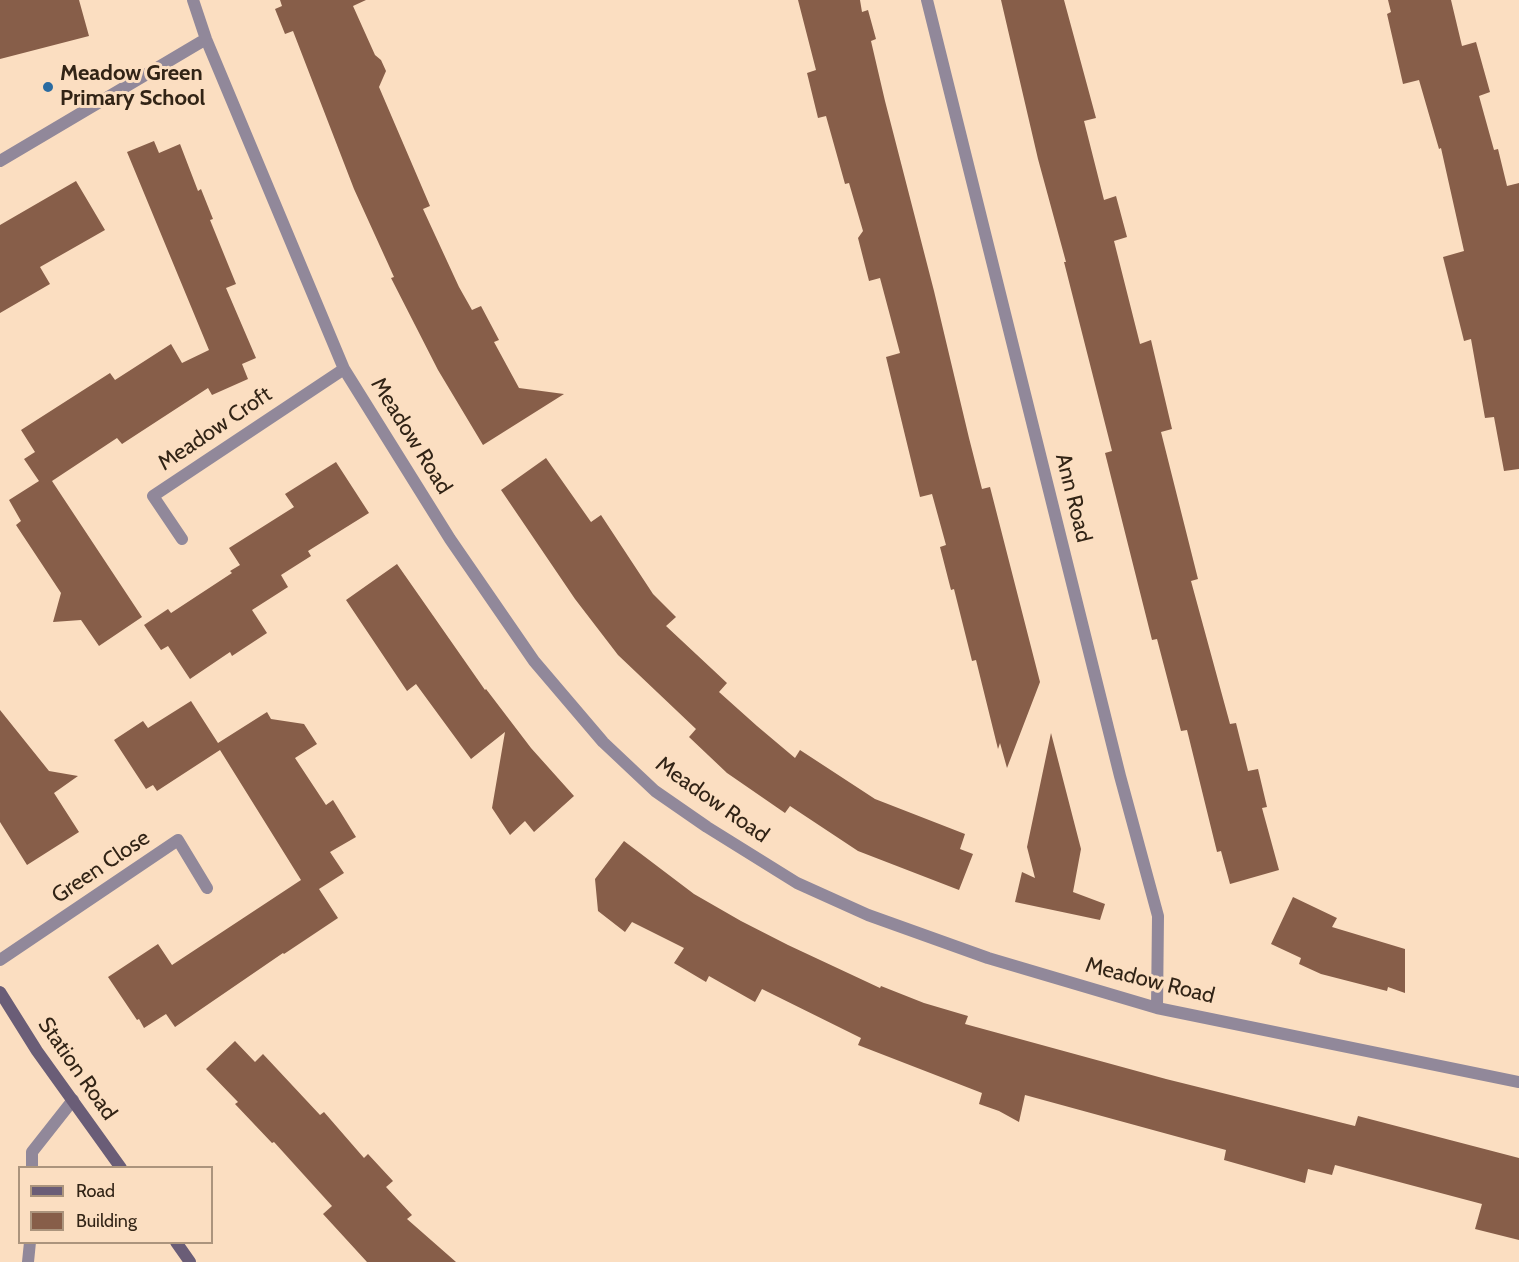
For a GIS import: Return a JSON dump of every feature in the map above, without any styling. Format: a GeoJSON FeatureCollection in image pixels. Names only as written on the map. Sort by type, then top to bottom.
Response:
{"type":"FeatureCollection","features":[{"type":"Feature","properties":{"kind":"street","name":"Meadow Road"},"geometry":{"type":"LineString","coordinates":[[193,0],[206,39],[344,369],[450,539],[534,661],[603,742],[655,791],[707,827],[797,883],[868,915],[987,958],[1157,1008],[1519,1082]]}},
{"type":"Feature","properties":{"kind":"street","name":"Ann Road"},"geometry":{"type":"LineString","coordinates":[[927,0],[1120,776],[1158,916],[1157,1008]]}},
{"type":"Feature","properties":{"kind":"street"},"geometry":{"type":"LineString","coordinates":[[0,161],[206,39]]}},
{"type":"Feature","properties":{"kind":"street","name":"Meadow Croft"},"geometry":{"type":"LineString","coordinates":[[182,539],[153,496],[344,369]]}},
{"type":"Feature","properties":{"kind":"street","name":"Green Close"},"geometry":{"type":"LineString","coordinates":[[0,960],[178,840],[207,888]]}},
{"type":"Feature","properties":{"kind":"street","name":"Station Road"},"geometry":{"type":"LineString","coordinates":[[0,992],[37,1052],[121,1166]]}},
{"type":"Feature","properties":{"kind":"street"},"geometry":{"type":"LineString","coordinates":[[32,1166],[32,1152],[73,1100]]}},
{"type":"Feature","properties":{"kind":"street"},"geometry":{"type":"LineString","coordinates":[[28,1262],[30,1244]]}},
{"type":"Feature","properties":{"kind":"street"},"geometry":{"type":"LineString","coordinates":[[177,1244],[190,1262]]}},
{"type":"Feature","properties":{"kind":"building"},"geometry":{"type":"Polygon","coordinates":[[[0,0],[79,0],[89,36],[0,59],[0,0]]]}},
{"type":"Feature","properties":{"kind":"building"},"geometry":{"type":"Polygon","coordinates":[[[280,0],[366,0],[353,6],[375,55],[381,60],[386,71],[379,87],[430,206],[423,209],[459,287],[472,310],[481,306],[499,340],[494,342],[519,388],[564,394],[483,445],[438,370],[391,278],[394,277],[354,189],[293,31],[285,34],[275,9],[282,6],[280,0]]]}},
{"type":"Feature","properties":{"kind":"building"},"geometry":{"type":"Polygon","coordinates":[[[798,0],[860,0],[862,12],[868,10],[876,39],[871,41],[885,101],[982,489],[990,487],[1040,682],[1007,768],[1000,743],[998,749],[976,660],[972,661],[954,589],[951,590],[940,547],[946,545],[932,494],[920,497],[886,357],[900,353],[880,278],[869,281],[858,238],[863,231],[849,183],[845,184],[826,116],[818,118],[807,73],[816,70],[798,0]]]}},
{"type":"Feature","properties":{"kind":"building"},"geometry":{"type":"Polygon","coordinates":[[[1001,0],[1064,0],[1096,118],[1084,121],[1104,200],[1116,196],[1127,237],[1114,241],[1140,344],[1151,340],[1172,429],[1161,432],[1198,579],[1191,581],[1230,724],[1236,723],[1248,771],[1258,769],[1267,807],[1262,808],[1279,870],[1230,884],[1221,851],[1217,852],[1187,730],[1181,731],[1157,639],[1152,640],[1105,453],[1112,451],[1064,262],[1066,262],[1038,159],[1001,0]]]}},
{"type":"Feature","properties":{"kind":"building"},"geometry":{"type":"Polygon","coordinates":[[[1388,0],[1451,0],[1462,46],[1476,42],[1490,92],[1479,96],[1494,150],[1498,149],[1507,186],[1519,183],[1519,469],[1504,471],[1494,417],[1485,418],[1471,339],[1464,341],[1443,257],[1464,251],[1441,148],[1439,149],[1419,80],[1403,84],[1387,14],[1391,12],[1388,0]]]}},
{"type":"Feature","properties":{"kind":"building"},"geometry":{"type":"Polygon","coordinates":[[[154,141],[159,153],[180,144],[198,191],[201,189],[213,219],[210,220],[236,284],[226,288],[256,358],[242,364],[248,379],[212,395],[208,388],[122,444],[117,438],[52,481],[142,617],[99,646],[81,620],[53,622],[61,593],[16,525],[21,521],[9,500],[39,481],[24,459],[35,452],[21,430],[110,373],[115,380],[171,344],[182,363],[209,350],[127,152],[154,141]]]}},
{"type":"Feature","properties":{"kind":"building"},"geometry":{"type":"Polygon","coordinates":[[[76,181],[105,230],[40,267],[50,284],[0,313],[0,225],[76,181]]]}},
{"type":"Feature","properties":{"kind":"building"},"geometry":{"type":"Polygon","coordinates":[[[546,458],[591,522],[601,515],[653,594],[676,617],[666,626],[727,683],[719,692],[795,758],[800,750],[875,799],[965,834],[960,849],[973,854],[959,890],[858,851],[790,806],[785,813],[727,773],[689,737],[696,729],[618,655],[575,599],[501,490],[546,458]]]}},
{"type":"Feature","properties":{"kind":"building"},"geometry":{"type":"Polygon","coordinates":[[[336,462],[369,513],[308,551],[311,556],[281,575],[288,587],[252,610],[267,633],[232,656],[230,652],[190,679],[168,646],[161,650],[144,625],[168,609],[171,613],[232,573],[230,571],[240,565],[229,548],[294,507],[285,494],[336,462]]]}},
{"type":"Feature","properties":{"kind":"building"},"geometry":{"type":"Polygon","coordinates":[[[397,564],[485,690],[531,748],[574,796],[534,832],[525,821],[510,835],[492,808],[505,732],[471,759],[416,684],[407,691],[346,600],[397,564]]]}},
{"type":"Feature","properties":{"kind":"building"},"geometry":{"type":"Polygon","coordinates":[[[191,701],[218,743],[267,712],[271,719],[304,724],[317,744],[295,758],[326,805],[333,800],[356,837],[330,852],[344,873],[319,889],[338,918],[175,1027],[166,1014],[144,1028],[108,977],[158,944],[172,965],[301,880],[220,750],[157,791],[153,785],[146,789],[114,740],[143,721],[148,728],[191,701]]]}},
{"type":"Feature","properties":{"kind":"building"},"geometry":{"type":"Polygon","coordinates":[[[0,710],[49,771],[78,776],[54,793],[79,832],[27,865],[0,822],[0,710]]]}},
{"type":"Feature","properties":{"kind":"building"},"geometry":{"type":"Polygon","coordinates":[[[1051,733],[1081,849],[1073,892],[1105,904],[1100,920],[1015,902],[1022,872],[1035,878],[1027,847],[1051,733]]]}},
{"type":"Feature","properties":{"kind":"building"},"geometry":{"type":"Polygon","coordinates":[[[624,841],[694,894],[741,921],[880,988],[881,986],[924,1003],[968,1016],[965,1024],[1166,1079],[1355,1126],[1358,1116],[1519,1158],[1519,1240],[1475,1229],[1482,1204],[1335,1165],[1332,1175],[1308,1169],[1305,1183],[1224,1160],[1226,1150],[1025,1095],[1019,1122],[999,1111],[979,1104],[982,1093],[858,1045],[861,1038],[762,989],[755,1002],[709,976],[706,982],[674,963],[684,948],[632,922],[625,932],[598,911],[595,879],[624,841]]]}},
{"type":"Feature","properties":{"kind":"building"},"geometry":{"type":"Polygon","coordinates":[[[1293,897],[1337,918],[1332,927],[1405,949],[1405,993],[1388,987],[1387,991],[1321,974],[1299,964],[1301,958],[1271,944],[1293,897]]]}},
{"type":"Feature","properties":{"kind":"building"},"geometry":{"type":"Polygon","coordinates":[[[235,1041],[255,1062],[263,1054],[320,1115],[324,1112],[364,1158],[368,1154],[393,1181],[386,1187],[412,1215],[407,1219],[456,1262],[367,1262],[323,1214],[332,1206],[274,1142],[272,1143],[235,1104],[238,1102],[206,1069],[235,1041]]]}},
{"type":"Feature","properties":{"kind":"place","name":"Meadow Green Primary School"},"geometry":{"type":"Point","coordinates":[48,87]}}]}
